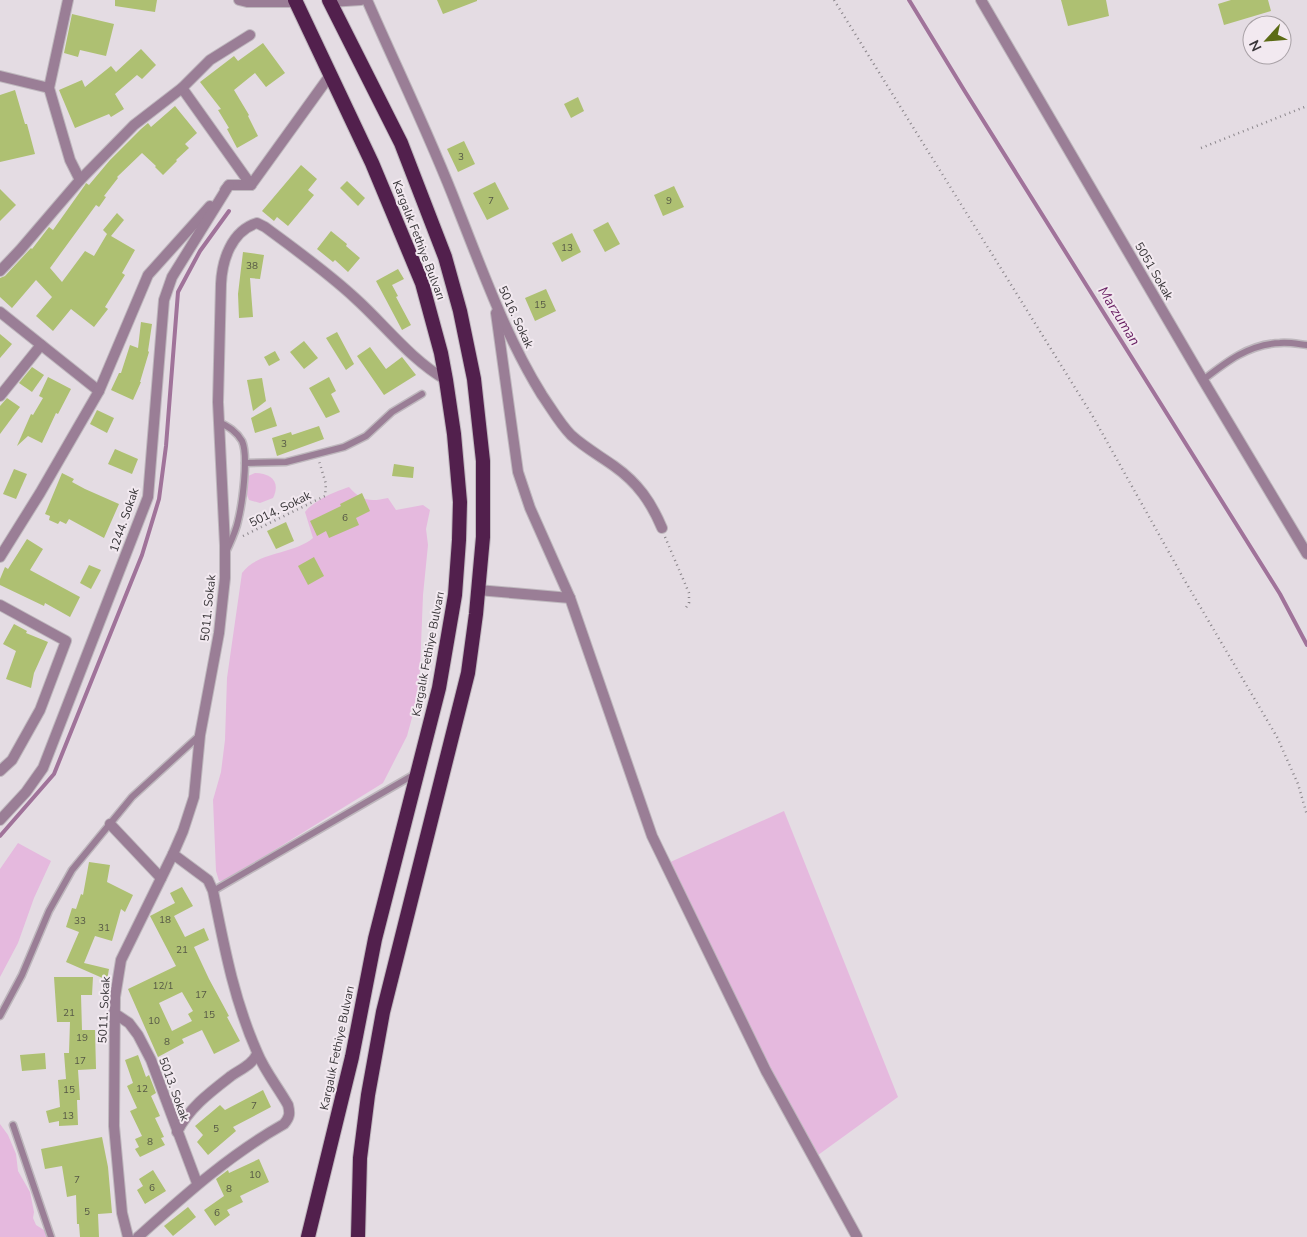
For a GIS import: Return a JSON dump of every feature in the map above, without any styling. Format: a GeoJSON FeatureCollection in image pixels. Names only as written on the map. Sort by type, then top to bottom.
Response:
{"type":"FeatureCollection","features":[{"type":"Feature","properties":{"kind":"highway","name":"Kargalık Fethiye Bulvarı"},"geometry":{"type":"LineString","coordinates":[[296,1],[372,163],[422,283],[441,353],[446,380],[454,434],[460,502],[455,595],[439,688],[375,939],[352,1057],[308,1234]]}},
{"type":"Feature","properties":{"kind":"highway","name":"Kargalık Fethiye Bulvarı"},"geometry":{"type":"LineString","coordinates":[[330,1],[402,143],[445,257],[460,311],[474,379],[483,461],[483,537],[468,673],[383,1012],[368,1095],[360,1158],[358,1234]]}},
{"type":"Feature","properties":{"kind":"street"},"geometry":{"type":"LineString","coordinates":[[68,0],[49,88],[70,160],[80,180]]}},
{"type":"Feature","properties":{"kind":"street"},"geometry":{"type":"LineString","coordinates":[[239,0],[246,2],[296,1]]}},
{"type":"Feature","properties":{"kind":"street"},"geometry":{"type":"LineString","coordinates":[[330,1],[361,0]]}},
{"type":"Feature","properties":{"kind":"street","name":"5016. Sokak"},"geometry":{"type":"LineString","coordinates":[[367,0],[447,182],[494,299],[516,348],[542,394],[570,434],[616,467],[638,487],[652,506],[662,528]]}},
{"type":"Feature","properties":{"kind":"street","name":"5051 Sokak"},"geometry":{"type":"LineString","coordinates":[[981,0],[1307,554]]}},
{"type":"Feature","properties":{"kind":"street"},"geometry":{"type":"LineString","coordinates":[[0,271],[80,180],[134,125],[182,88],[210,60],[250,35]]}},
{"type":"Feature","properties":{"kind":"street"},"geometry":{"type":"LineString","coordinates":[[252,185],[331,74]]}},
{"type":"Feature","properties":{"kind":"street"},"geometry":{"type":"LineString","coordinates":[[0,76],[49,88]]}},
{"type":"Feature","properties":{"kind":"street"},"geometry":{"type":"LineString","coordinates":[[182,88],[252,185]]}},
{"type":"Feature","properties":{"kind":"street"},"geometry":{"type":"LineString","coordinates":[[0,557],[40,493],[99,391],[148,275],[229,185],[252,185]]}},
{"type":"Feature","properties":{"kind":"street","name":"1244. Sokak"},"geometry":{"type":"LineString","coordinates":[[0,820],[26,792],[43,768],[148,497],[164,300],[172,277],[229,185]]}},
{"type":"Feature","properties":{"kind":"street","name":"5011. Sokak"},"geometry":{"type":"LineString","coordinates":[[128,1237],[122,1213],[114,1126],[114,1013],[117,980],[121,960],[173,854],[194,797],[200,735],[223,606],[225,556],[219,422],[222,267],[234,241],[250,226],[257,224],[265,227],[323,271],[354,298],[427,369],[446,380]]}},
{"type":"Feature","properties":{"kind":"street"},"geometry":{"type":"LineString","coordinates":[[494,299],[518,472],[530,508],[570,598],[652,836],[766,1071],[857,1237]]}},
{"type":"Feature","properties":{"kind":"street"},"geometry":{"type":"LineString","coordinates":[[0,312],[99,391]]}},
{"type":"Feature","properties":{"kind":"street"},"geometry":{"type":"LineString","coordinates":[[0,396],[41,345]]}},
{"type":"Feature","properties":{"kind":"street"},"geometry":{"type":"LineString","coordinates":[[478,590],[570,598]]}},
{"type":"Feature","properties":{"kind":"street"},"geometry":{"type":"LineString","coordinates":[[0,604],[66,641],[40,710],[12,760],[0,771]]}},
{"type":"Feature","properties":{"kind":"street"},"geometry":{"type":"LineString","coordinates":[[110,824],[161,878]]}},
{"type":"Feature","properties":{"kind":"street"},"geometry":{"type":"LineString","coordinates":[[138,1237],[198,1183],[238,1153],[284,1124],[289,1119],[290,1113],[288,1105],[257,1054],[233,987],[213,891],[208,880],[173,854]]}},
{"type":"Feature","properties":{"kind":"street","name":"5013. Sokak"},"geometry":{"type":"LineString","coordinates":[[114,1013],[129,1023],[138,1035],[151,1060],[198,1183]]}},
{"type":"Feature","properties":{"kind":"street"},"geometry":{"type":"LineString","coordinates":[[177,1132],[184,1118],[198,1104],[232,1076],[254,1061],[257,1054]]}},
{"type":"Feature","properties":{"kind":"lane"},"geometry":{"type":"LineString","coordinates":[[1203,380],[1234,357],[1254,348],[1280,343],[1307,345]]}},
{"type":"Feature","properties":{"kind":"lane"},"geometry":{"type":"LineString","coordinates":[[245,463],[286,462],[344,447],[357,441],[392,412],[422,394]]}},
{"type":"Feature","properties":{"kind":"lane"},"geometry":{"type":"LineString","coordinates":[[219,422],[238,435],[243,443],[245,456],[238,521],[225,556]]}},
{"type":"Feature","properties":{"kind":"lane"},"geometry":{"type":"LineString","coordinates":[[0,1016],[22,974],[50,911],[72,870],[140,788],[200,735]]}},
{"type":"Feature","properties":{"kind":"lane"},"geometry":{"type":"LineString","coordinates":[[213,891],[417,773]]}},
{"type":"Feature","properties":{"kind":"lane"},"geometry":{"type":"LineString","coordinates":[[14,1125],[51,1237]]}},
{"type":"Feature","properties":{"kind":"path"},"geometry":{"type":"LineString","coordinates":[[834,0],[1092,415],[1185,581],[1277,737],[1298,784],[1307,814]]}},
{"type":"Feature","properties":{"kind":"path"},"geometry":{"type":"LineString","coordinates":[[1201,148],[1307,106]]}},
{"type":"Feature","properties":{"kind":"path","name":"5014. Sokak"},"geometry":{"type":"LineString","coordinates":[[230,543],[324,496],[326,484],[317,454]]}},
{"type":"Feature","properties":{"kind":"path"},"geometry":{"type":"LineString","coordinates":[[662,528],[689,593],[689,604],[685,609]]}},
{"type":"Feature","properties":{"kind":"shaded area"},"geometry":{"type":"Polygon","coordinates":[[[261,473],[273,480],[276,487],[273,498],[260,503],[249,500],[246,482],[248,476],[261,473]]]}},
{"type":"Feature","properties":{"kind":"shaded area"},"geometry":{"type":"Polygon","coordinates":[[[349,487],[362,498],[376,500],[388,498],[396,510],[423,505],[430,510],[426,529],[428,545],[423,595],[420,670],[416,703],[407,736],[383,783],[226,880],[219,881],[216,871],[213,800],[221,772],[225,740],[227,678],[242,573],[257,561],[296,548],[313,538],[305,512],[319,500],[349,487]]]}},
{"type":"Feature","properties":{"kind":"shaded area"},"geometry":{"type":"Polygon","coordinates":[[[784,811],[898,1097],[814,1158],[666,864],[784,811]]]}},
{"type":"Feature","properties":{"kind":"shaded area"},"geometry":{"type":"Polygon","coordinates":[[[18,843],[51,861],[34,898],[18,943],[0,977],[0,869],[18,843]]]}},
{"type":"Feature","properties":{"kind":"shaded area"},"geometry":{"type":"Polygon","coordinates":[[[0,1124],[8,1135],[16,1154],[18,1171],[30,1192],[34,1212],[33,1218],[36,1225],[47,1232],[49,1237],[0,1237],[0,1124]]]}},
{"type":"Feature","properties":{"kind":"building"},"geometry":{"type":"Polygon","coordinates":[[[115,0],[157,0],[155,12],[115,6],[115,0]]]}},
{"type":"Feature","properties":{"kind":"building"},"geometry":{"type":"Polygon","coordinates":[[[437,0],[477,0],[477,1],[443,14],[437,0]]]}},
{"type":"Feature","properties":{"kind":"building"},"geometry":{"type":"Polygon","coordinates":[[[1061,0],[1106,0],[1109,16],[1068,26],[1061,0]]]}},
{"type":"Feature","properties":{"kind":"building"},"geometry":{"type":"Polygon","coordinates":[[[1231,0],[1268,0],[1271,11],[1258,15],[1242,15],[1242,20],[1224,25],[1218,4],[1231,0]]]}},
{"type":"Feature","properties":{"kind":"building"},"geometry":{"type":"Polygon","coordinates":[[[72,14],[114,24],[106,56],[80,50],[78,57],[64,53],[72,14]]]}},
{"type":"Feature","properties":{"kind":"building"},"geometry":{"type":"Polygon","coordinates":[[[263,43],[285,73],[266,87],[255,73],[234,90],[249,115],[258,136],[237,148],[227,129],[229,128],[218,110],[221,109],[200,82],[234,56],[238,61],[263,43]]]}},
{"type":"Feature","properties":{"kind":"building"},"geometry":{"type":"Polygon","coordinates":[[[141,49],[156,65],[142,79],[137,75],[115,94],[124,109],[111,117],[109,114],[75,128],[59,90],[82,80],[85,87],[111,66],[116,72],[141,49]]]}},
{"type":"Feature","properties":{"kind":"building"},"geometry":{"type":"Polygon","coordinates":[[[15,90],[35,154],[0,162],[0,95],[15,90]]]}},
{"type":"Feature","properties":{"kind":"building"},"geometry":{"type":"Polygon","coordinates":[[[578,97],[584,111],[571,118],[564,104],[578,97]]]}},
{"type":"Feature","properties":{"kind":"building"},"geometry":{"type":"Polygon","coordinates":[[[175,106],[197,133],[185,144],[189,148],[163,175],[142,153],[117,177],[99,207],[96,205],[50,268],[62,282],[85,251],[94,256],[107,234],[103,230],[117,213],[124,220],[111,236],[135,250],[122,273],[125,275],[105,307],[108,309],[94,327],[71,309],[53,331],[36,316],[52,297],[36,280],[12,308],[0,297],[0,278],[5,276],[32,249],[49,227],[53,230],[86,183],[89,185],[110,160],[141,129],[148,123],[151,127],[175,106]]]}},
{"type":"Feature","properties":{"kind":"building"},"geometry":{"type":"Polygon","coordinates":[[[464,141],[475,164],[458,172],[447,149],[464,141]]]}},
{"type":"Feature","properties":{"kind":"building"},"geometry":{"type":"Polygon","coordinates":[[[301,165],[317,179],[308,190],[314,195],[288,226],[277,217],[274,221],[262,211],[301,165]]]}},
{"type":"Feature","properties":{"kind":"building"},"geometry":{"type":"Polygon","coordinates":[[[347,181],[365,198],[358,206],[340,188],[347,181]]]}},
{"type":"Feature","properties":{"kind":"building"},"geometry":{"type":"Polygon","coordinates":[[[495,182],[509,209],[487,220],[473,193],[495,182]]]}},
{"type":"Feature","properties":{"kind":"building"},"geometry":{"type":"Polygon","coordinates":[[[674,186],[684,207],[663,216],[654,195],[674,186]]]}},
{"type":"Feature","properties":{"kind":"building"},"geometry":{"type":"Polygon","coordinates":[[[0,189],[16,205],[0,221],[0,189]]]}},
{"type":"Feature","properties":{"kind":"building"},"geometry":{"type":"Polygon","coordinates":[[[608,222],[620,244],[605,252],[593,230],[608,222]]]}},
{"type":"Feature","properties":{"kind":"building"},"geometry":{"type":"Polygon","coordinates":[[[331,231],[360,258],[348,272],[335,260],[333,262],[317,249],[331,231]]]}},
{"type":"Feature","properties":{"kind":"building"},"geometry":{"type":"Polygon","coordinates":[[[572,233],[581,252],[562,262],[552,243],[572,233]]]}},
{"type":"Feature","properties":{"kind":"building"},"geometry":{"type":"Polygon","coordinates":[[[243,252],[264,255],[260,279],[250,278],[253,317],[239,318],[238,294],[243,252]]]}},
{"type":"Feature","properties":{"kind":"building"},"geometry":{"type":"Polygon","coordinates":[[[398,269],[404,279],[392,285],[398,296],[396,297],[411,325],[402,330],[376,281],[398,269]]]}},
{"type":"Feature","properties":{"kind":"building"},"geometry":{"type":"Polygon","coordinates":[[[546,289],[556,311],[535,321],[525,298],[546,289]]]}},
{"type":"Feature","properties":{"kind":"building"},"geometry":{"type":"Polygon","coordinates":[[[141,322],[152,324],[149,352],[141,382],[133,400],[111,390],[119,373],[121,373],[130,345],[138,348],[141,322]]]}},
{"type":"Feature","properties":{"kind":"building"},"geometry":{"type":"Polygon","coordinates":[[[337,332],[354,364],[346,370],[326,338],[337,332]]]}},
{"type":"Feature","properties":{"kind":"building"},"geometry":{"type":"Polygon","coordinates":[[[0,334],[12,344],[0,358],[0,334]]]}},
{"type":"Feature","properties":{"kind":"building"},"geometry":{"type":"Polygon","coordinates":[[[304,341],[318,358],[304,369],[290,352],[304,341]]]}},
{"type":"Feature","properties":{"kind":"building"},"geometry":{"type":"Polygon","coordinates":[[[370,347],[386,369],[402,357],[416,375],[384,395],[357,356],[370,347]]]}},
{"type":"Feature","properties":{"kind":"building"},"geometry":{"type":"Polygon","coordinates":[[[275,351],[280,360],[269,366],[264,357],[275,351]]]}},
{"type":"Feature","properties":{"kind":"building"},"geometry":{"type":"Polygon","coordinates":[[[32,367],[44,375],[32,392],[19,383],[32,367]]]}},
{"type":"Feature","properties":{"kind":"building"},"geometry":{"type":"Polygon","coordinates":[[[48,377],[71,389],[58,414],[56,413],[42,443],[28,436],[17,446],[31,414],[33,415],[43,398],[39,396],[48,377]]]}},
{"type":"Feature","properties":{"kind":"building"},"geometry":{"type":"Polygon","coordinates":[[[329,377],[336,391],[331,394],[340,412],[326,418],[309,388],[329,377]]]}},
{"type":"Feature","properties":{"kind":"building"},"geometry":{"type":"Polygon","coordinates":[[[262,378],[266,401],[253,411],[247,380],[262,378]]]}},
{"type":"Feature","properties":{"kind":"building"},"geometry":{"type":"Polygon","coordinates":[[[7,398],[20,407],[0,434],[0,406],[7,398]]]}},
{"type":"Feature","properties":{"kind":"building"},"geometry":{"type":"Polygon","coordinates":[[[271,407],[277,426],[255,433],[251,418],[271,407]]]}},
{"type":"Feature","properties":{"kind":"building"},"geometry":{"type":"Polygon","coordinates":[[[97,410],[114,418],[107,433],[90,424],[97,410]]]}},
{"type":"Feature","properties":{"kind":"building"},"geometry":{"type":"Polygon","coordinates":[[[319,426],[324,439],[277,456],[272,438],[291,432],[292,435],[319,426]]]}},
{"type":"Feature","properties":{"kind":"building"},"geometry":{"type":"Polygon","coordinates":[[[115,449],[138,459],[132,474],[108,464],[115,449]]]}},
{"type":"Feature","properties":{"kind":"building"},"geometry":{"type":"Polygon","coordinates":[[[394,464],[414,467],[413,478],[392,476],[394,464]]]}},
{"type":"Feature","properties":{"kind":"building"},"geometry":{"type":"Polygon","coordinates":[[[14,469],[27,474],[16,499],[3,494],[14,469]]]}},
{"type":"Feature","properties":{"kind":"building"},"geometry":{"type":"Polygon","coordinates":[[[62,473],[74,479],[72,482],[119,504],[104,538],[69,519],[66,524],[60,521],[58,524],[49,520],[50,516],[45,514],[62,473]]]}},
{"type":"Feature","properties":{"kind":"building"},"geometry":{"type":"Polygon","coordinates":[[[362,493],[370,511],[356,518],[359,525],[329,538],[326,531],[317,536],[310,521],[362,493]]]}},
{"type":"Feature","properties":{"kind":"building"},"geometry":{"type":"Polygon","coordinates":[[[286,522],[294,541],[276,549],[267,531],[286,522]]]}},
{"type":"Feature","properties":{"kind":"building"},"geometry":{"type":"Polygon","coordinates":[[[27,539],[43,549],[30,570],[80,597],[70,617],[45,603],[44,606],[0,585],[0,579],[5,567],[8,569],[27,539]]]}},
{"type":"Feature","properties":{"kind":"building"},"geometry":{"type":"Polygon","coordinates":[[[314,557],[324,576],[308,585],[298,566],[314,557]]]}},
{"type":"Feature","properties":{"kind":"building"},"geometry":{"type":"Polygon","coordinates":[[[89,565],[101,570],[91,589],[80,583],[89,565]]]}},
{"type":"Feature","properties":{"kind":"building"},"geometry":{"type":"Polygon","coordinates":[[[14,624],[27,631],[26,633],[48,642],[34,673],[31,688],[6,679],[16,651],[3,644],[14,624]]]}},
{"type":"Feature","properties":{"kind":"building"},"geometry":{"type":"Polygon","coordinates":[[[89,862],[110,865],[107,882],[133,895],[125,912],[121,909],[112,941],[95,936],[84,963],[109,969],[107,980],[66,962],[79,932],[66,927],[72,908],[76,909],[81,894],[83,895],[89,862]]]}},
{"type":"Feature","properties":{"kind":"building"},"geometry":{"type":"Polygon","coordinates":[[[182,887],[193,906],[174,916],[185,937],[204,928],[209,940],[194,947],[240,1041],[214,1054],[202,1030],[182,1039],[184,1043],[158,1057],[128,989],[176,966],[150,916],[175,903],[170,893],[182,887]],[[182,992],[159,1003],[172,1031],[192,1021],[188,1014],[193,1011],[182,992]]]}},
{"type":"Feature","properties":{"kind":"building"},"geometry":{"type":"Polygon","coordinates":[[[54,977],[93,977],[92,995],[81,995],[82,1030],[95,1030],[96,1069],[78,1070],[80,1100],[77,1100],[78,1125],[59,1126],[59,1121],[49,1123],[46,1111],[60,1107],[58,1080],[66,1079],[64,1053],[69,1053],[70,1022],[57,1022],[54,977]]]}},
{"type":"Feature","properties":{"kind":"building"},"geometry":{"type":"Polygon","coordinates":[[[45,1053],[46,1069],[22,1071],[20,1055],[45,1053]]]}},
{"type":"Feature","properties":{"kind":"building"},"geometry":{"type":"Polygon","coordinates":[[[138,1055],[146,1077],[149,1075],[156,1093],[151,1096],[160,1116],[155,1118],[164,1137],[161,1138],[165,1145],[140,1157],[135,1149],[139,1147],[135,1139],[142,1136],[130,1111],[137,1108],[127,1086],[133,1083],[125,1060],[138,1055]]]}},
{"type":"Feature","properties":{"kind":"building"},"geometry":{"type":"Polygon","coordinates":[[[263,1090],[271,1107],[233,1127],[236,1131],[208,1155],[197,1142],[203,1135],[195,1126],[220,1105],[225,1110],[263,1090]]]}},
{"type":"Feature","properties":{"kind":"building"},"geometry":{"type":"Polygon","coordinates":[[[102,1137],[108,1167],[112,1213],[98,1214],[99,1237],[80,1237],[79,1224],[77,1224],[76,1195],[67,1197],[62,1166],[45,1169],[41,1149],[102,1137]]]}},
{"type":"Feature","properties":{"kind":"building"},"geometry":{"type":"Polygon","coordinates":[[[259,1159],[269,1182],[240,1196],[243,1202],[227,1210],[230,1215],[215,1226],[204,1210],[224,1196],[216,1179],[228,1170],[229,1173],[259,1159]]]}},
{"type":"Feature","properties":{"kind":"building"},"geometry":{"type":"Polygon","coordinates":[[[153,1170],[166,1191],[145,1204],[137,1190],[143,1186],[139,1179],[153,1170]]]}},
{"type":"Feature","properties":{"kind":"building"},"geometry":{"type":"Polygon","coordinates":[[[188,1207],[196,1217],[173,1236],[164,1226],[188,1207]]]}},
{"type":"Feature","properties":{"kind":"waterway","name":"Marzuman"},"geometry":{"type":"LineString","coordinates":[[909,0],[1280,594],[1307,645]]}},
{"type":"Feature","properties":{"kind":"waterway"},"geometry":{"type":"LineString","coordinates":[[0,836],[54,774],[142,555],[159,499],[166,446],[178,292],[200,251],[229,211]]}}]}
